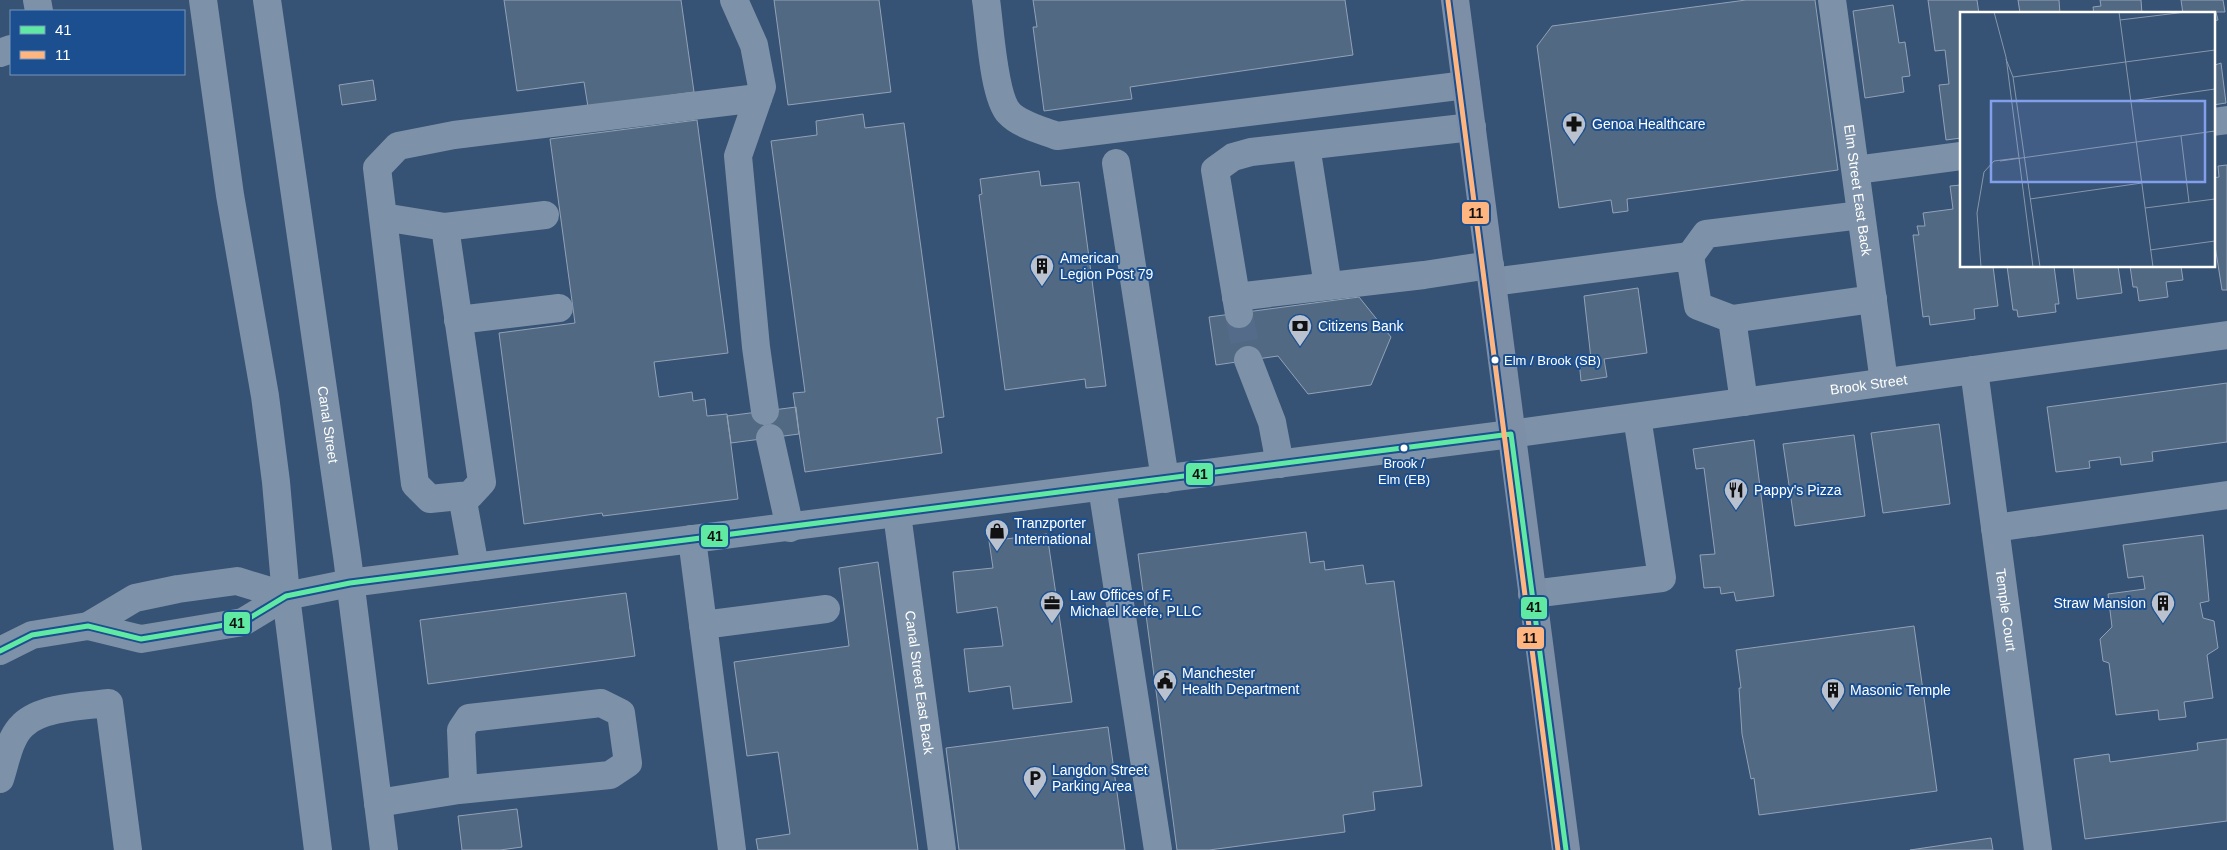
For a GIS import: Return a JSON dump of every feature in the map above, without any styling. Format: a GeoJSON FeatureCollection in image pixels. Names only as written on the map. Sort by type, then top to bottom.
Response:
{"type":"FeatureCollection","features":[{"type":"Feature","properties":{"kind":"main road"},"geometry":{"type":"LineString","coordinates":[[1456,0],[1566,850]]}},
{"type":"Feature","properties":{"kind":"street"},"geometry":{"type":"LineString","coordinates":[[204,0],[230,195],[265,396],[276,482],[286,596],[318,850]]}},
{"type":"Feature","properties":{"kind":"street","name":"Canal Street"},"geometry":{"type":"LineString","coordinates":[[267,0],[350,582],[384,850]]}},
{"type":"Feature","properties":{"kind":"street"},"geometry":{"type":"LineString","coordinates":[[734,0],[754,45],[762,86],[738,156],[756,347],[765,411]]}},
{"type":"Feature","properties":{"kind":"street"},"geometry":{"type":"LineString","coordinates":[[986,0],[999,95],[1009,113],[1032,127],[1058,136],[1466,85]]}},
{"type":"Feature","properties":{"kind":"street","name":"Elm Street East Back"},"geometry":{"type":"LineString","coordinates":[[1832,0],[1884,382]]}},
{"type":"Feature","properties":{"kind":"street"},"geometry":{"type":"LineString","coordinates":[[445,227],[482,482],[470,495],[430,499],[415,484],[377,168],[398,146],[454,135],[758,98]]}},
{"type":"Feature","properties":{"kind":"street"},"geometry":{"type":"LineString","coordinates":[[2214,122],[2227,120]]}},
{"type":"Feature","properties":{"kind":"street"},"geometry":{"type":"LineString","coordinates":[[1472,127],[1251,152],[1233,157],[1215,170],[1237,305],[1328,286],[1491,274],[1690,256]]}},
{"type":"Feature","properties":{"kind":"street"},"geometry":{"type":"LineString","coordinates":[[1306,146],[1328,286]]}},
{"type":"Feature","properties":{"kind":"street"},"geometry":{"type":"LineString","coordinates":[[1856,170],[1960,156]]}},
{"type":"Feature","properties":{"kind":"street"},"geometry":{"type":"LineString","coordinates":[[1116,163],[1165,479]]}},
{"type":"Feature","properties":{"kind":"street"},"geometry":{"type":"LineString","coordinates":[[383,217],[445,227],[545,215]]}},
{"type":"Feature","properties":{"kind":"street"},"geometry":{"type":"LineString","coordinates":[[1862,215],[1706,234],[1690,256],[1698,306],[1732,319],[1873,298]]}},
{"type":"Feature","properties":{"kind":"street"},"geometry":{"type":"LineString","coordinates":[[458,320],[559,308]]}},
{"type":"Feature","properties":{"kind":"street"},"geometry":{"type":"LineString","coordinates":[[1732,319],[1744,402]]}},
{"type":"Feature","properties":{"kind":"street","name":"Brook Street"},"geometry":{"type":"LineString","coordinates":[[286,596],[350,582],[1102,488],[1637,417],[2227,335]]}},
{"type":"Feature","properties":{"kind":"street"},"geometry":{"type":"LineString","coordinates":[[1248,360],[1272,422],[1280,464]]}},
{"type":"Feature","properties":{"kind":"street","name":"Temple Court"},"geometry":{"type":"LineString","coordinates":[[1974,370],[2038,850]]}},
{"type":"Feature","properties":{"kind":"street"},"geometry":{"type":"LineString","coordinates":[[1532,594],[1662,578],[1637,417]]}},
{"type":"Feature","properties":{"kind":"street"},"geometry":{"type":"LineString","coordinates":[[770,438],[790,528]]}},
{"type":"Feature","properties":{"kind":"street"},"geometry":{"type":"LineString","coordinates":[[1102,488],[1158,850]]}},
{"type":"Feature","properties":{"kind":"street"},"geometry":{"type":"LineString","coordinates":[[1995,528],[2227,495]]}},
{"type":"Feature","properties":{"kind":"street"},"geometry":{"type":"LineString","coordinates":[[462,496],[475,567]]}},
{"type":"Feature","properties":{"kind":"street","name":"Canal Street East Back"},"geometry":{"type":"LineString","coordinates":[[897,514],[942,850]]}},
{"type":"Feature","properties":{"kind":"street"},"geometry":{"type":"LineString","coordinates":[[692,540],[732,850]]}},
{"type":"Feature","properties":{"kind":"street"},"geometry":{"type":"LineString","coordinates":[[0,651],[32,635],[88,626],[135,598],[178,589],[236,581],[286,596]]}},
{"type":"Feature","properties":{"kind":"street"},"geometry":{"type":"LineString","coordinates":[[88,626],[141,639],[243,622],[286,596]]}},
{"type":"Feature","properties":{"kind":"street"},"geometry":{"type":"LineString","coordinates":[[703,625],[826,609]]}},
{"type":"Feature","properties":{"kind":"street"},"geometry":{"type":"LineString","coordinates":[[0,627],[32,635]]}},
{"type":"Feature","properties":{"kind":"street"},"geometry":{"type":"LineString","coordinates":[[0,779],[12,741],[23,724],[47,711],[109,703],[128,850]]}},
{"type":"Feature","properties":{"kind":"street"},"geometry":{"type":"LineString","coordinates":[[378,803],[459,790],[610,775],[628,763],[621,713],[601,703],[469,718],[461,730],[463,779],[459,790]]}},
{"type":"Feature","properties":{"kind":"building"},"geometry":{"type":"Polygon","coordinates":[[[504,0],[681,0],[694,92],[588,107],[584,82],[517,91],[504,0]]]}},
{"type":"Feature","properties":{"kind":"building"},"geometry":{"type":"Polygon","coordinates":[[[774,0],[879,0],[891,92],[788,105],[774,0]]]}},
{"type":"Feature","properties":{"kind":"building"},"geometry":{"type":"Polygon","coordinates":[[[1033,0],[1345,0],[1353,55],[1130,87],[1132,99],[1044,111],[1033,27],[1037,27],[1033,0]]]}},
{"type":"Feature","properties":{"kind":"building"},"geometry":{"type":"Polygon","coordinates":[[[1746,0],[1815,0],[1838,170],[1627,199],[1628,211],[1613,213],[1611,200],[1559,208],[1537,46],[1552,26],[1746,0]]]}},
{"type":"Feature","properties":{"kind":"building"},"geometry":{"type":"Polygon","coordinates":[[[1928,0],[1977,0],[1979,12],[1960,12],[1960,138],[1946,140],[1939,85],[1949,84],[1945,50],[1935,51],[1928,0]]]}},
{"type":"Feature","properties":{"kind":"building"},"geometry":{"type":"Polygon","coordinates":[[[2018,0],[2059,0],[2060,12],[2020,12],[2018,0]]]}},
{"type":"Feature","properties":{"kind":"building"},"geometry":{"type":"Polygon","coordinates":[[[2100,0],[2141,0],[2142,12],[2094,12],[2093,7],[2101,6],[2100,0]]]}},
{"type":"Feature","properties":{"kind":"building"},"geometry":{"type":"Polygon","coordinates":[[[2181,0],[2223,0],[2225,12],[2216,12],[2218,20],[2214,21],[2214,12],[2183,12],[2181,0]]]}},
{"type":"Feature","properties":{"kind":"building"},"geometry":{"type":"Polygon","coordinates":[[[1893,5],[1899,43],[1905,42],[1910,76],[1902,77],[1904,92],[1865,98],[1853,11],[1893,5]]]}},
{"type":"Feature","properties":{"kind":"building"},"geometry":{"type":"Polygon","coordinates":[[[2214,60],[2215,65],[2221,63],[2226,103],[2214,105],[2214,60]]]}},
{"type":"Feature","properties":{"kind":"building"},"geometry":{"type":"Polygon","coordinates":[[[373,80],[376,100],[342,105],[339,85],[373,80]]]}},
{"type":"Feature","properties":{"kind":"building"},"geometry":{"type":"Polygon","coordinates":[[[863,114],[865,128],[904,123],[944,417],[937,418],[942,453],[805,472],[793,393],[805,392],[771,141],[817,135],[816,121],[863,114]]]}},
{"type":"Feature","properties":{"kind":"building"},"geometry":{"type":"Polygon","coordinates":[[[697,120],[728,353],[654,362],[659,397],[692,392],[693,401],[705,399],[707,416],[727,414],[738,499],[603,516],[602,513],[524,524],[499,333],[575,323],[550,139],[697,120]]]}},
{"type":"Feature","properties":{"kind":"building"},"geometry":{"type":"Polygon","coordinates":[[[2227,165],[2227,290],[2222,290],[2214,239],[2214,178],[2219,177],[2218,166],[2227,165]]]}},
{"type":"Feature","properties":{"kind":"building","name":"American Legion Post 79"},"geometry":{"type":"Polygon","coordinates":[[[1039,171],[1041,186],[1079,182],[1106,386],[1086,388],[1085,379],[1005,390],[979,195],[982,194],[980,179],[1039,171]]]}},
{"type":"Feature","properties":{"kind":"building"},"geometry":{"type":"Polygon","coordinates":[[[1960,185],[1960,268],[1993,268],[1998,306],[1974,309],[1975,319],[1930,325],[1929,316],[1923,317],[1913,235],[1919,235],[1917,226],[1925,226],[1923,213],[1953,209],[1950,186],[1960,185]]]}},
{"type":"Feature","properties":{"kind":"building"},"geometry":{"type":"Polygon","coordinates":[[[2007,268],[2054,268],[2059,304],[2055,304],[2056,312],[2018,317],[2017,310],[2013,310],[2007,268]]]}},
{"type":"Feature","properties":{"kind":"building"},"geometry":{"type":"Polygon","coordinates":[[[2073,268],[2118,268],[2122,293],[2077,299],[2073,268]]]}},
{"type":"Feature","properties":{"kind":"building"},"geometry":{"type":"Polygon","coordinates":[[[2130,268],[2181,268],[2183,280],[2166,282],[2168,297],[2139,301],[2137,287],[2133,287],[2130,268]]]}},
{"type":"Feature","properties":{"kind":"building"},"geometry":{"type":"Polygon","coordinates":[[[1638,288],[1647,353],[1604,359],[1607,377],[1581,381],[1579,360],[1591,359],[1584,296],[1638,288]]]}},
{"type":"Feature","properties":{"kind":"building","name":"Citizens Bank"},"geometry":{"type":"Polygon","coordinates":[[[1359,297],[1391,337],[1371,385],[1308,394],[1278,356],[1216,365],[1209,317],[1359,297]]]}},
{"type":"Feature","properties":{"kind":"building"},"geometry":{"type":"Polygon","coordinates":[[[2227,383],[2227,442],[2152,452],[2153,461],[2121,465],[2120,457],[2089,461],[2090,468],[2056,472],[2047,407],[2227,383]]]}},
{"type":"Feature","properties":{"kind":"building"},"geometry":{"type":"Polygon","coordinates":[[[796,407],[799,434],[731,443],[727,416],[796,407]]]}},
{"type":"Feature","properties":{"kind":"building"},"geometry":{"type":"Polygon","coordinates":[[[1939,424],[1950,504],[1883,513],[1871,433],[1939,424]]]}},
{"type":"Feature","properties":{"kind":"building"},"geometry":{"type":"Polygon","coordinates":[[[1854,435],[1865,516],[1795,526],[1783,444],[1854,435]]]}},
{"type":"Feature","properties":{"kind":"building","name":"Pappy's Pizza"},"geometry":{"type":"Polygon","coordinates":[[[1754,440],[1774,596],[1736,601],[1734,592],[1721,594],[1720,587],[1704,588],[1700,555],[1715,554],[1704,468],[1696,469],[1693,449],[1754,440]]]}},
{"type":"Feature","properties":{"kind":"building"},"geometry":{"type":"Polygon","coordinates":[[[1306,532],[1310,563],[1324,561],[1325,570],[1363,565],[1366,584],[1394,581],[1422,786],[1373,792],[1375,810],[1343,815],[1345,832],[1209,850],[1177,850],[1138,554],[1306,532]]]}},
{"type":"Feature","properties":{"kind":"building"},"geometry":{"type":"Polygon","coordinates":[[[1047,534],[1072,702],[1013,709],[1010,686],[969,692],[964,649],[1003,646],[997,607],[957,613],[953,572],[993,568],[989,541],[1047,534]]]}},
{"type":"Feature","properties":{"kind":"building","name":"Straw Mansion"},"geometry":{"type":"Polygon","coordinates":[[[2203,535],[2209,601],[2200,603],[2203,618],[2214,621],[2218,648],[2207,655],[2213,698],[2184,702],[2186,717],[2159,720],[2158,710],[2116,715],[2109,663],[2103,661],[2100,639],[2112,627],[2108,594],[2145,589],[2143,576],[2128,578],[2123,545],[2203,535]]]}},
{"type":"Feature","properties":{"kind":"building"},"geometry":{"type":"Polygon","coordinates":[[[878,562],[918,850],[758,850],[756,839],[790,834],[778,752],[747,756],[734,662],[849,646],[839,568],[878,562]]]}},
{"type":"Feature","properties":{"kind":"building"},"geometry":{"type":"Polygon","coordinates":[[[626,593],[635,656],[428,684],[420,620],[626,593]]]}},
{"type":"Feature","properties":{"kind":"building","name":"Masonic Temple"},"geometry":{"type":"Polygon","coordinates":[[[1914,626],[1937,791],[1759,815],[1754,778],[1751,779],[1742,734],[1739,688],[1741,688],[1736,650],[1914,626]]]}},
{"type":"Feature","properties":{"kind":"building","name":"Langdon Street Parking Area"},"geometry":{"type":"Polygon","coordinates":[[[1108,727],[1125,850],[959,850],[946,748],[1108,727]]]}},
{"type":"Feature","properties":{"kind":"building"},"geometry":{"type":"Polygon","coordinates":[[[2227,739],[2227,821],[2085,839],[2074,759],[2109,754],[2110,762],[2198,750],[2197,743],[2227,739]]]}},
{"type":"Feature","properties":{"kind":"building"},"geometry":{"type":"Polygon","coordinates":[[[517,809],[522,847],[500,850],[462,850],[458,816],[517,809]]]}},
{"type":"Feature","properties":{"kind":"building"},"geometry":{"type":"Polygon","coordinates":[[[1991,838],[1993,850],[1910,850],[1991,838]]]}},
{"type":"Feature","properties":{"kind":"tunnel"},"geometry":{"type":"LineString","coordinates":[[1239,314],[1248,360]]}},
{"type":"Feature","properties":{"kind":"transit line","name":"11"},"geometry":{"type":"LineString","coordinates":[[1448,1],[1558,850]]}},
{"type":"Feature","properties":{"kind":"transit line","name":"41"},"geometry":{"type":"LineString","coordinates":[[0,651],[32,635],[88,626],[141,639],[243,622],[286,596],[350,583],[1511,434],[1566,850]]}},
{"type":"Feature","properties":{"kind":"place","name":"Genoa Healthcare"},"geometry":{"type":"Point","coordinates":[1574,145]}},
{"type":"Feature","properties":{"kind":"place","name":"American Legion Post 79"},"geometry":{"type":"Point","coordinates":[1042,287]}},
{"type":"Feature","properties":{"kind":"place","name":"Citizens Bank"},"geometry":{"type":"Point","coordinates":[1300,347]}},
{"type":"Feature","properties":{"kind":"place","name":"Elm / Brook (SB)"},"geometry":{"type":"Point","coordinates":[1495,360]}},
{"type":"Feature","properties":{"kind":"place","name":"Brook / Elm (EB)"},"geometry":{"type":"Point","coordinates":[1404,448]}},
{"type":"Feature","properties":{"kind":"place","name":"Pappy's Pizza"},"geometry":{"type":"Point","coordinates":[1736,511]}},
{"type":"Feature","properties":{"kind":"place","name":"Tranzporter International"},"geometry":{"type":"Point","coordinates":[997,552]}},
{"type":"Feature","properties":{"kind":"place","name":"Law Offices of F. Michael Keefe, PLLC"},"geometry":{"type":"Point","coordinates":[1052,624]}},
{"type":"Feature","properties":{"kind":"place","name":"Straw Mansion"},"geometry":{"type":"Point","coordinates":[2163,624]}},
{"type":"Feature","properties":{"kind":"place","name":"Manchester Health Department"},"geometry":{"type":"Point","coordinates":[1165,702]}},
{"type":"Feature","properties":{"kind":"place","name":"Masonic Temple"},"geometry":{"type":"Point","coordinates":[1833,711]}},
{"type":"Feature","properties":{"kind":"place","name":"Langdon Street Parking Area"},"geometry":{"type":"Point","coordinates":[1035,799]}}]}
